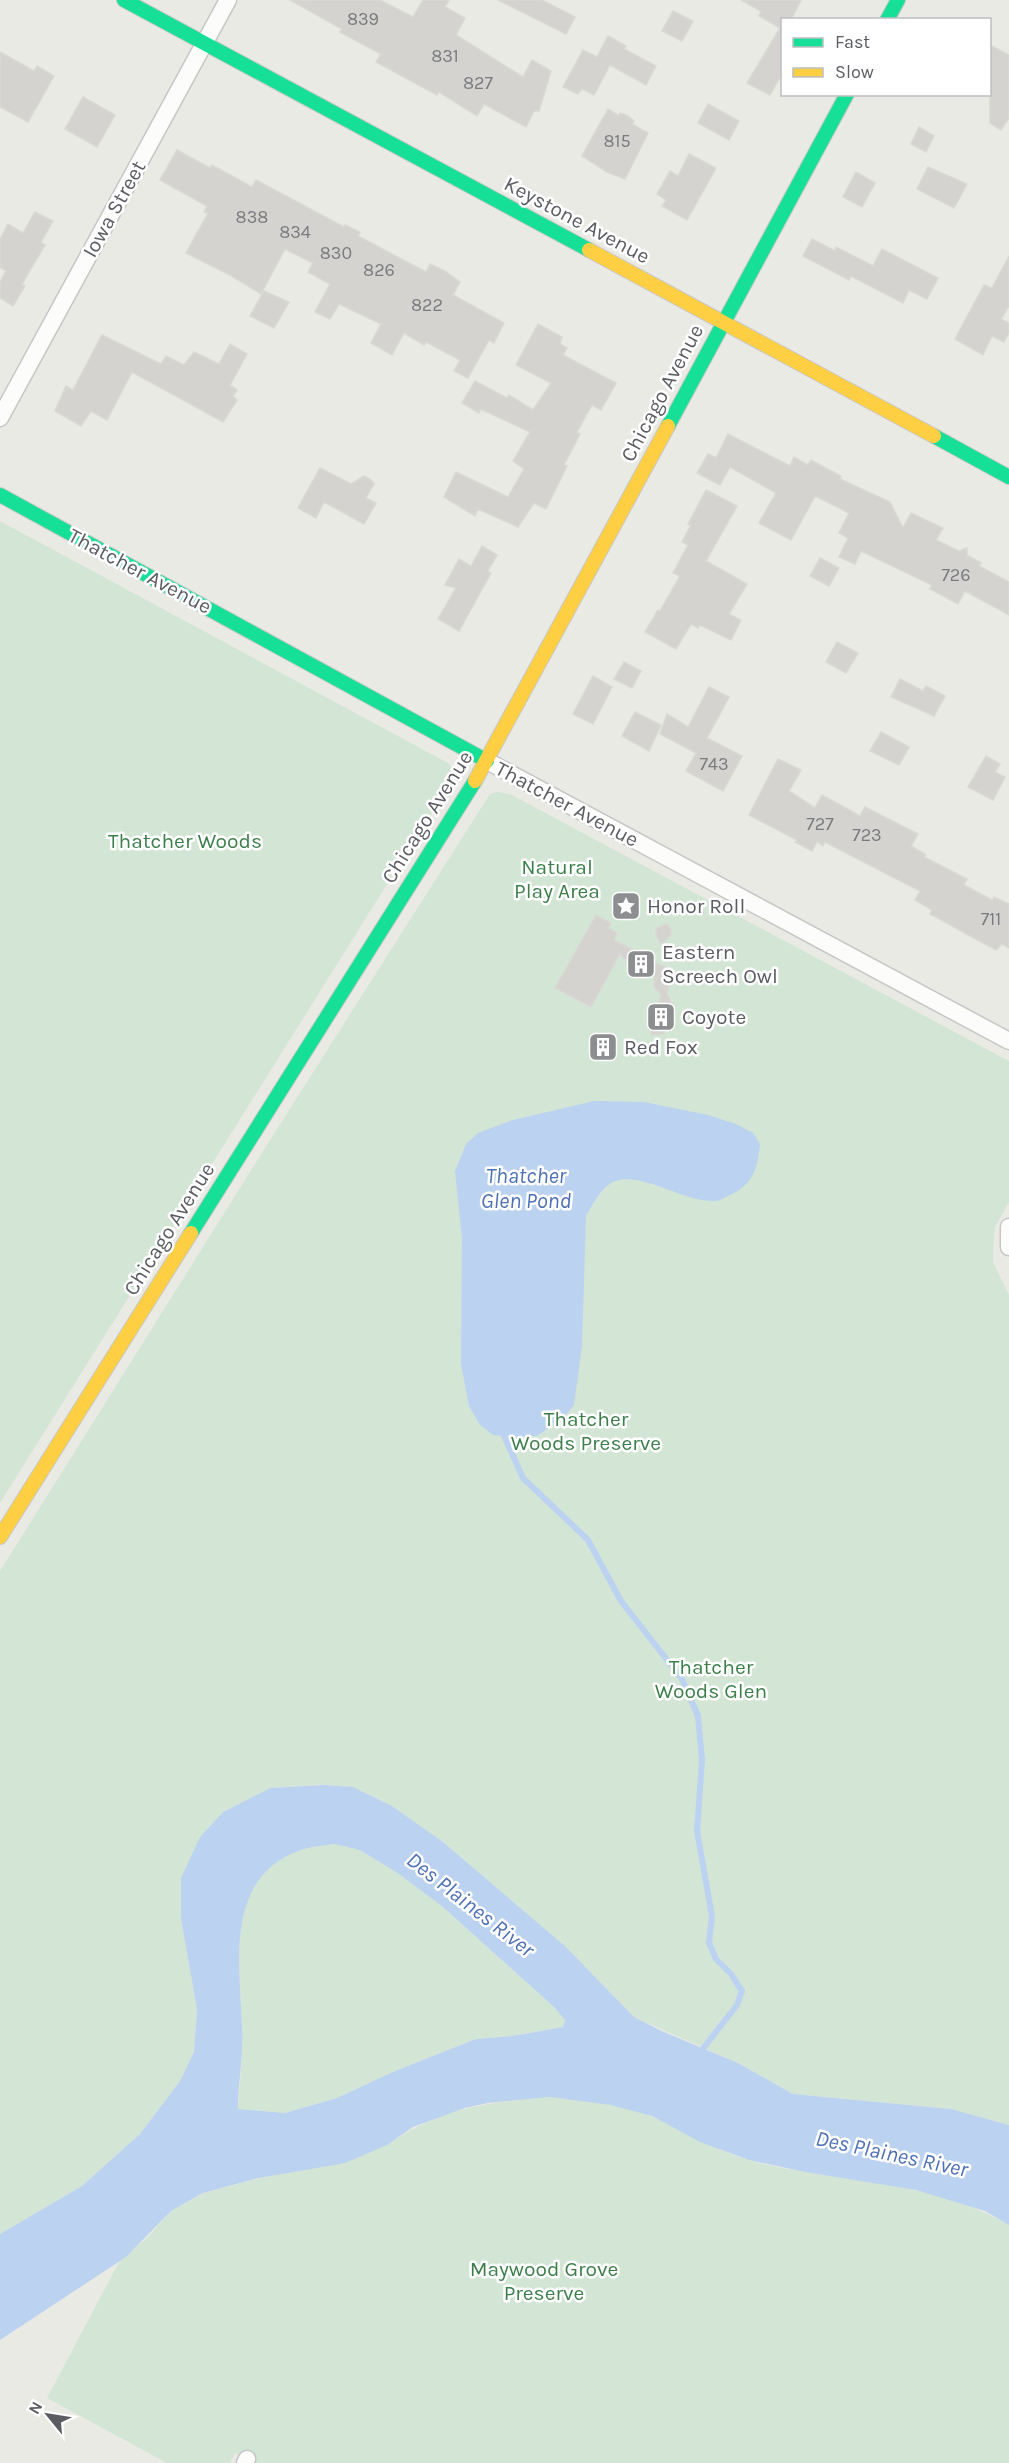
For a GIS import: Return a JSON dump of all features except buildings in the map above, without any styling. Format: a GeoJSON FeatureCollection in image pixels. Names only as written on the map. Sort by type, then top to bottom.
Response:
{"type":"FeatureCollection","features":[{"type":"Feature","properties":{"kind":"main road","name":"Keystone Avenue"},"geometry":{"type":"LineString","coordinates":[[124,0],[1009,477]]}},
{"type":"Feature","properties":{"kind":"main road"},"geometry":{"type":"LineString","coordinates":[[888,18],[898,0]]}},
{"type":"Feature","properties":{"kind":"main road","name":"Chicago Avenue"},"geometry":{"type":"LineString","coordinates":[[0,1537],[488,761],[846,96]]}},
{"type":"Feature","properties":{"kind":"main road","name":"Thatcher Avenue"},"geometry":{"type":"LineString","coordinates":[[0,495],[488,761]]}},
{"type":"Feature","properties":{"kind":"street","name":"Iowa Street"},"geometry":{"type":"LineString","coordinates":[[0,418],[228,0]]}},
{"type":"Feature","properties":{"kind":"street","name":"Thatcher Avenue"},"geometry":{"type":"LineString","coordinates":[[488,761],[1009,1041]]}},
{"type":"Feature","properties":{"kind":"street"},"geometry":{"type":"LineString","coordinates":[[1009,1227],[1009,1247]]}},
{"type":"Feature","properties":{"kind":"green space","name":"Thatcher Woods"},"geometry":{"type":"Polygon","coordinates":[[[0,521],[448,763],[454,770],[451,782],[0,1503],[0,521]]]}},
{"type":"Feature","properties":{"kind":"green space","name":"Thatcher Woods Glen"},"geometry":{"type":"Polygon","coordinates":[[[497,792],[510,794],[1009,1061],[1009,1202],[995,1227],[993,1262],[1009,1295],[1009,2125],[951,2109],[793,2094],[738,2063],[634,2017],[565,1946],[443,1842],[392,1806],[353,1787],[324,1785],[270,1788],[223,1812],[200,1837],[181,1919],[197,2009],[194,2052],[180,2081],[140,2134],[82,2186],[0,2234],[0,1571],[490,794],[497,792]]]}},
{"type":"Feature","properties":{"kind":"green space"},"geometry":{"type":"Polygon","coordinates":[[[334,1844],[360,1850],[399,1874],[443,1907],[555,2008],[565,2020],[563,2027],[513,2036],[476,2039],[395,2071],[337,2098],[285,2113],[238,2109],[242,2047],[239,1951],[241,1927],[247,1903],[257,1882],[274,1864],[297,1851],[334,1844]]]}},
{"type":"Feature","properties":{"kind":"green space","name":"Maywood Grove Preserve"},"geometry":{"type":"Polygon","coordinates":[[[550,2097],[603,2103],[641,2112],[712,2146],[749,2160],[815,2174],[915,2190],[947,2198],[1009,2225],[1009,2463],[252,2463],[235,2453],[230,2463],[167,2463],[47,2398],[119,2262],[149,2236],[171,2211],[204,2193],[387,2145],[427,2122],[465,2109],[550,2097]]]}},
{"type":"Feature","properties":{"kind":"water","name":"Thatcher Glen Pond"},"geometry":{"type":"Polygon","coordinates":[[[594,1101],[644,1102],[708,1115],[736,1124],[753,1133],[760,1144],[754,1173],[739,1190],[717,1201],[689,1197],[634,1180],[611,1183],[603,1190],[586,1216],[582,1346],[574,1405],[563,1418],[537,1436],[493,1435],[480,1425],[469,1406],[461,1364],[462,1238],[455,1171],[466,1144],[478,1133],[513,1120],[594,1101]]]}},
{"type":"Feature","properties":{"kind":"water","name":"Des Plaines River"},"geometry":{"type":"Polygon","coordinates":[[[324,1785],[353,1787],[392,1806],[443,1842],[565,1946],[634,2017],[738,2063],[793,2094],[951,2109],[1009,2125],[1009,2225],[985,2211],[916,2190],[805,2172],[749,2160],[700,2142],[652,2116],[611,2105],[550,2097],[488,2103],[465,2108],[413,2127],[387,2145],[345,2163],[259,2178],[203,2193],[171,2211],[126,2257],[0,2340],[0,2234],[82,2186],[140,2134],[180,2081],[194,2052],[197,2009],[181,1919],[181,1878],[200,1837],[223,1812],[270,1788],[324,1785]],[[334,1844],[298,1851],[274,1864],[258,1882],[247,1903],[239,1951],[242,2057],[238,2109],[285,2113],[337,2098],[395,2071],[476,2039],[513,2036],[563,2027],[565,2020],[555,2008],[443,1907],[399,1874],[360,1850],[334,1844]]]}},
{"type":"Feature","properties":{"kind":"waterway"},"geometry":{"type":"LineString","coordinates":[[504,1436],[523,1478],[588,1540],[621,1601],[682,1679],[698,1716],[702,1760],[697,1831],[712,1916],[709,1943],[716,1959],[731,1974],[742,1991],[737,2005],[698,2055]]}},
{"type":"Feature","properties":{"kind":"traffic: fast"},"geometry":{"type":"LineString","coordinates":[[124,0],[589,250]]}},
{"type":"Feature","properties":{"kind":"traffic: fast"},"geometry":{"type":"LineString","coordinates":[[888,18],[898,0]]}},
{"type":"Feature","properties":{"kind":"traffic: fast"},"geometry":{"type":"LineString","coordinates":[[668,426],[846,96]]}},
{"type":"Feature","properties":{"kind":"traffic: fast"},"geometry":{"type":"LineString","coordinates":[[934,436],[1009,477]]}},
{"type":"Feature","properties":{"kind":"traffic: fast"},"geometry":{"type":"LineString","coordinates":[[0,495],[487,761]]}},
{"type":"Feature","properties":{"kind":"traffic: fast"},"geometry":{"type":"LineString","coordinates":[[191,1233],[475,781]]}},
{"type":"Feature","properties":{"kind":"traffic: slow"},"geometry":{"type":"LineString","coordinates":[[589,250],[934,436]]}},
{"type":"Feature","properties":{"kind":"traffic: slow"},"geometry":{"type":"LineString","coordinates":[[475,781],[668,426]]}},
{"type":"Feature","properties":{"kind":"traffic: slow"},"geometry":{"type":"LineString","coordinates":[[0,1537],[191,1233]]}},
{"type":"Feature","properties":{"kind":"place","name":"Honor Roll"},"geometry":{"type":"Point","coordinates":[626,906]}},
{"type":"Feature","properties":{"kind":"place","name":"Eastern Screech Owl"},"geometry":{"type":"Point","coordinates":[641,964]}},
{"type":"Feature","properties":{"kind":"place","name":"Coyote"},"geometry":{"type":"Point","coordinates":[661,1017]}},
{"type":"Feature","properties":{"kind":"place","name":"Red Fox"},"geometry":{"type":"Point","coordinates":[603,1047]}},
{"type":"Feature","properties":{"kind":"park label","name":"Natural Play Area"},"geometry":{"type":"Point","coordinates":[557,879]}},
{"type":"Feature","properties":{"kind":"park label","name":"Thatcher Woods Preserve"},"geometry":{"type":"Point","coordinates":[586,1431]}}]}
